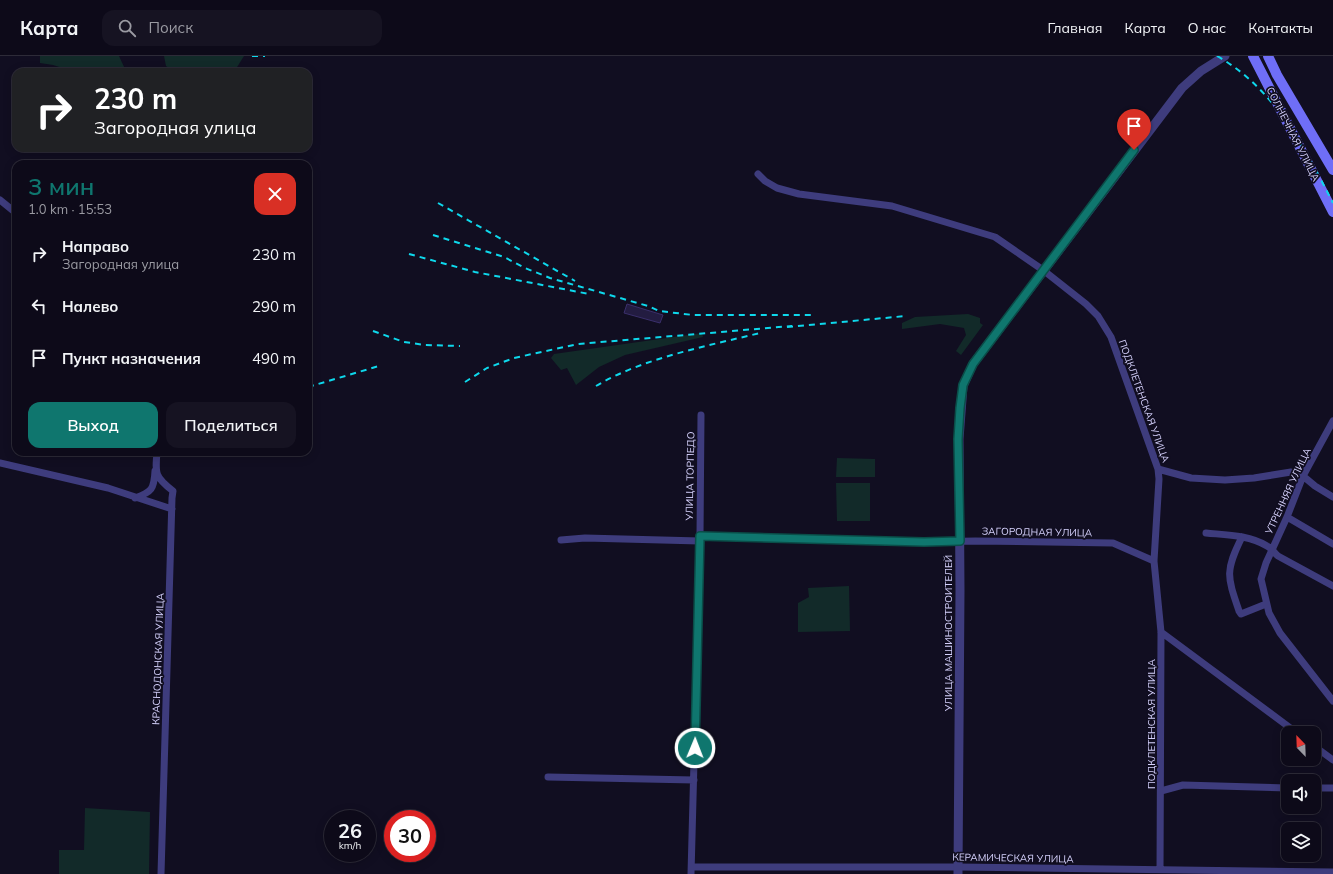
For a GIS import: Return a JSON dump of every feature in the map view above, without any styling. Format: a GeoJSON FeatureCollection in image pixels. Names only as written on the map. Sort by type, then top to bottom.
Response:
{"type":"FeatureCollection","features":[{"type":"Feature","properties":{"kind":"main road","name":"СОЛНЕЧНАЯ УЛИЦА"},"geometry":{"type":"LineString","coordinates":[[1253,56],[1333,212]]}},
{"type":"Feature","properties":{"kind":"main road","name":"СОЛНЕЧНАЯ УЛИЦА"},"geometry":{"type":"LineString","coordinates":[[1268,56],[1333,170]]}},
{"type":"Feature","properties":{"kind":"main road"},"geometry":{"type":"LineString","coordinates":[[1287,124],[1303,117]]}},
{"type":"Feature","properties":{"kind":"street","name":"УЛИЦА МАШИНОСТРОИТЕЛЕЙ"},"geometry":{"type":"LineString","coordinates":[[958,871],[960,541],[958,439],[963,385],[973,364],[1182,88],[1201,71],[1225,56]]}},
{"type":"Feature","properties":{"kind":"street","name":"ПОДКЛЕТЕНСКАЯ УЛИЦА"},"geometry":{"type":"LineString","coordinates":[[758,174],[765,181],[777,188],[799,194],[892,206],[995,237],[1043,270],[1086,304],[1098,316],[1111,337],[1158,469],[1159,479],[1154,561],[1161,632],[1160,872]]}},
{"type":"Feature","properties":{"kind":"street"},"geometry":{"type":"LineString","coordinates":[[0,200],[12,210]]}},
{"type":"Feature","properties":{"kind":"street","name":"УЛИЦА ТОРПЕДО"},"geometry":{"type":"LineString","coordinates":[[692,871],[700,539],[701,415]]}},
{"type":"Feature","properties":{"kind":"street","name":"УТРЕННЯЯ УЛИЦА"},"geometry":{"type":"LineString","coordinates":[[1333,421],[1304,476],[1272,549],[1261,579],[1269,613],[1280,633],[1333,701]]}},
{"type":"Feature","properties":{"kind":"street"},"geometry":{"type":"LineString","coordinates":[[136,498],[151,490],[154,485],[157,456]]}},
{"type":"Feature","properties":{"kind":"street"},"geometry":{"type":"LineString","coordinates":[[0,463],[108,488],[172,509]]}},
{"type":"Feature","properties":{"kind":"street"},"geometry":{"type":"LineString","coordinates":[[1158,469],[1191,478],[1225,480],[1254,478],[1291,472],[1304,476],[1315,486],[1333,497]]}},
{"type":"Feature","properties":{"kind":"street","name":"КРАСНОДОНСКАЯ УЛИЦА"},"geometry":{"type":"LineString","coordinates":[[155,471],[160,479],[173,491],[161,874]]}},
{"type":"Feature","properties":{"kind":"street"},"geometry":{"type":"LineString","coordinates":[[1287,517],[1333,544]]}},
{"type":"Feature","properties":{"kind":"street","name":"УТРЕННЯЯ УЛИЦА"},"geometry":{"type":"LineString","coordinates":[[1206,533],[1242,537],[1259,542],[1272,549]]}},
{"type":"Feature","properties":{"kind":"street"},"geometry":{"type":"LineString","coordinates":[[1242,537],[1232,557],[1229,572],[1229,583],[1239,611],[1241,614],[1246,613],[1266,604]]}},
{"type":"Feature","properties":{"kind":"street","name":"ЗАГОРОДНАЯ УЛИЦА"},"geometry":{"type":"LineString","coordinates":[[561,540],[585,538],[1113,543],[1154,561]]}},
{"type":"Feature","properties":{"kind":"street"},"geometry":{"type":"LineString","coordinates":[[1272,549],[1278,556],[1333,586]]}},
{"type":"Feature","properties":{"kind":"street"},"geometry":{"type":"LineString","coordinates":[[1161,632],[1288,726]]}},
{"type":"Feature","properties":{"kind":"street"},"geometry":{"type":"LineString","coordinates":[[1321,751],[1333,760]]}},
{"type":"Feature","properties":{"kind":"street"},"geometry":{"type":"LineString","coordinates":[[548,777],[694,780]]}},
{"type":"Feature","properties":{"kind":"street"},"geometry":{"type":"LineString","coordinates":[[1161,791],[1183,786],[1281,788]]}},
{"type":"Feature","properties":{"kind":"street"},"geometry":{"type":"LineString","coordinates":[[1321,788],[1333,788]]}},
{"type":"Feature","properties":{"kind":"street","name":"КЕРАМИЧЕСКАЯ УЛИЦА"},"geometry":{"type":"LineString","coordinates":[[692,871],[1333,872]]}},
{"type":"Feature","properties":{"kind":"green space"},"geometry":{"type":"Polygon","coordinates":[[[40,56],[119,56],[125,68],[62,68],[40,63],[40,56]]]}},
{"type":"Feature","properties":{"kind":"green space"},"geometry":{"type":"Polygon","coordinates":[[[164,56],[244,56],[236,68],[169,68],[166,66],[164,56]]]}},
{"type":"Feature","properties":{"kind":"green space"},"geometry":{"type":"Polygon","coordinates":[[[968,314],[980,318],[980,323],[983,325],[961,355],[956,351],[966,335],[964,328],[940,324],[902,329],[902,323],[915,317],[968,314]]]}},
{"type":"Feature","properties":{"kind":"green space"},"geometry":{"type":"Polygon","coordinates":[[[702,333],[703,337],[625,355],[599,367],[576,385],[567,368],[561,370],[551,358],[554,354],[702,333]]]}},
{"type":"Feature","properties":{"kind":"green space"},"geometry":{"type":"Polygon","coordinates":[[[837,458],[875,459],[875,477],[836,477],[837,458]]]}},
{"type":"Feature","properties":{"kind":"green space"},"geometry":{"type":"Polygon","coordinates":[[[836,483],[870,483],[870,521],[837,521],[836,483]]]}},
{"type":"Feature","properties":{"kind":"green space"},"geometry":{"type":"Polygon","coordinates":[[[849,586],[850,631],[798,632],[798,603],[809,597],[808,588],[849,586]]]}},
{"type":"Feature","properties":{"kind":"green space"},"geometry":{"type":"Polygon","coordinates":[[[85,808],[150,812],[149,874],[59,874],[59,850],[84,850],[85,808]]]}},
{"type":"Feature","properties":{"kind":"building"},"geometry":{"type":"Polygon","coordinates":[[[627,304],[663,315],[660,323],[624,313],[627,304]]]}},
{"type":"Feature","properties":{"kind":"railway"},"geometry":{"type":"LineString","coordinates":[[252,56],[265,56]]}},
{"type":"Feature","properties":{"kind":"railway"},"geometry":{"type":"LineString","coordinates":[[1217,56],[1237,69],[1255,85],[1286,120],[1311,161],[1333,203]]}},
{"type":"Feature","properties":{"kind":"railway"},"geometry":{"type":"LineString","coordinates":[[438,203],[575,281]]}},
{"type":"Feature","properties":{"kind":"railway"},"geometry":{"type":"LineString","coordinates":[[433,235],[504,257],[525,268],[550,278],[648,306],[659,311],[693,315],[815,315]]}},
{"type":"Feature","properties":{"kind":"railway"},"geometry":{"type":"LineString","coordinates":[[409,254],[475,272],[589,294]]}},
{"type":"Feature","properties":{"kind":"railway"},"geometry":{"type":"LineString","coordinates":[[787,327],[906,316]]}},
{"type":"Feature","properties":{"kind":"railway"},"geometry":{"type":"LineString","coordinates":[[465,382],[487,368],[514,358],[578,344],[792,326]]}},
{"type":"Feature","properties":{"kind":"railway"},"geometry":{"type":"LineString","coordinates":[[373,331],[404,342],[425,345],[460,346]]}},
{"type":"Feature","properties":{"kind":"railway"},"geometry":{"type":"LineString","coordinates":[[596,386],[614,376],[655,360],[760,333]]}},
{"type":"Feature","properties":{"kind":"railway"},"geometry":{"type":"LineString","coordinates":[[312,386],[379,366]]}},
{"type":"Feature","properties":{"kind":"route"},"geometry":{"type":"LineString","coordinates":[[695,748],[700,536],[924,542],[960,541],[958,439],[960,408],[963,386],[966,377],[973,364],[1134,150]]}}]}
